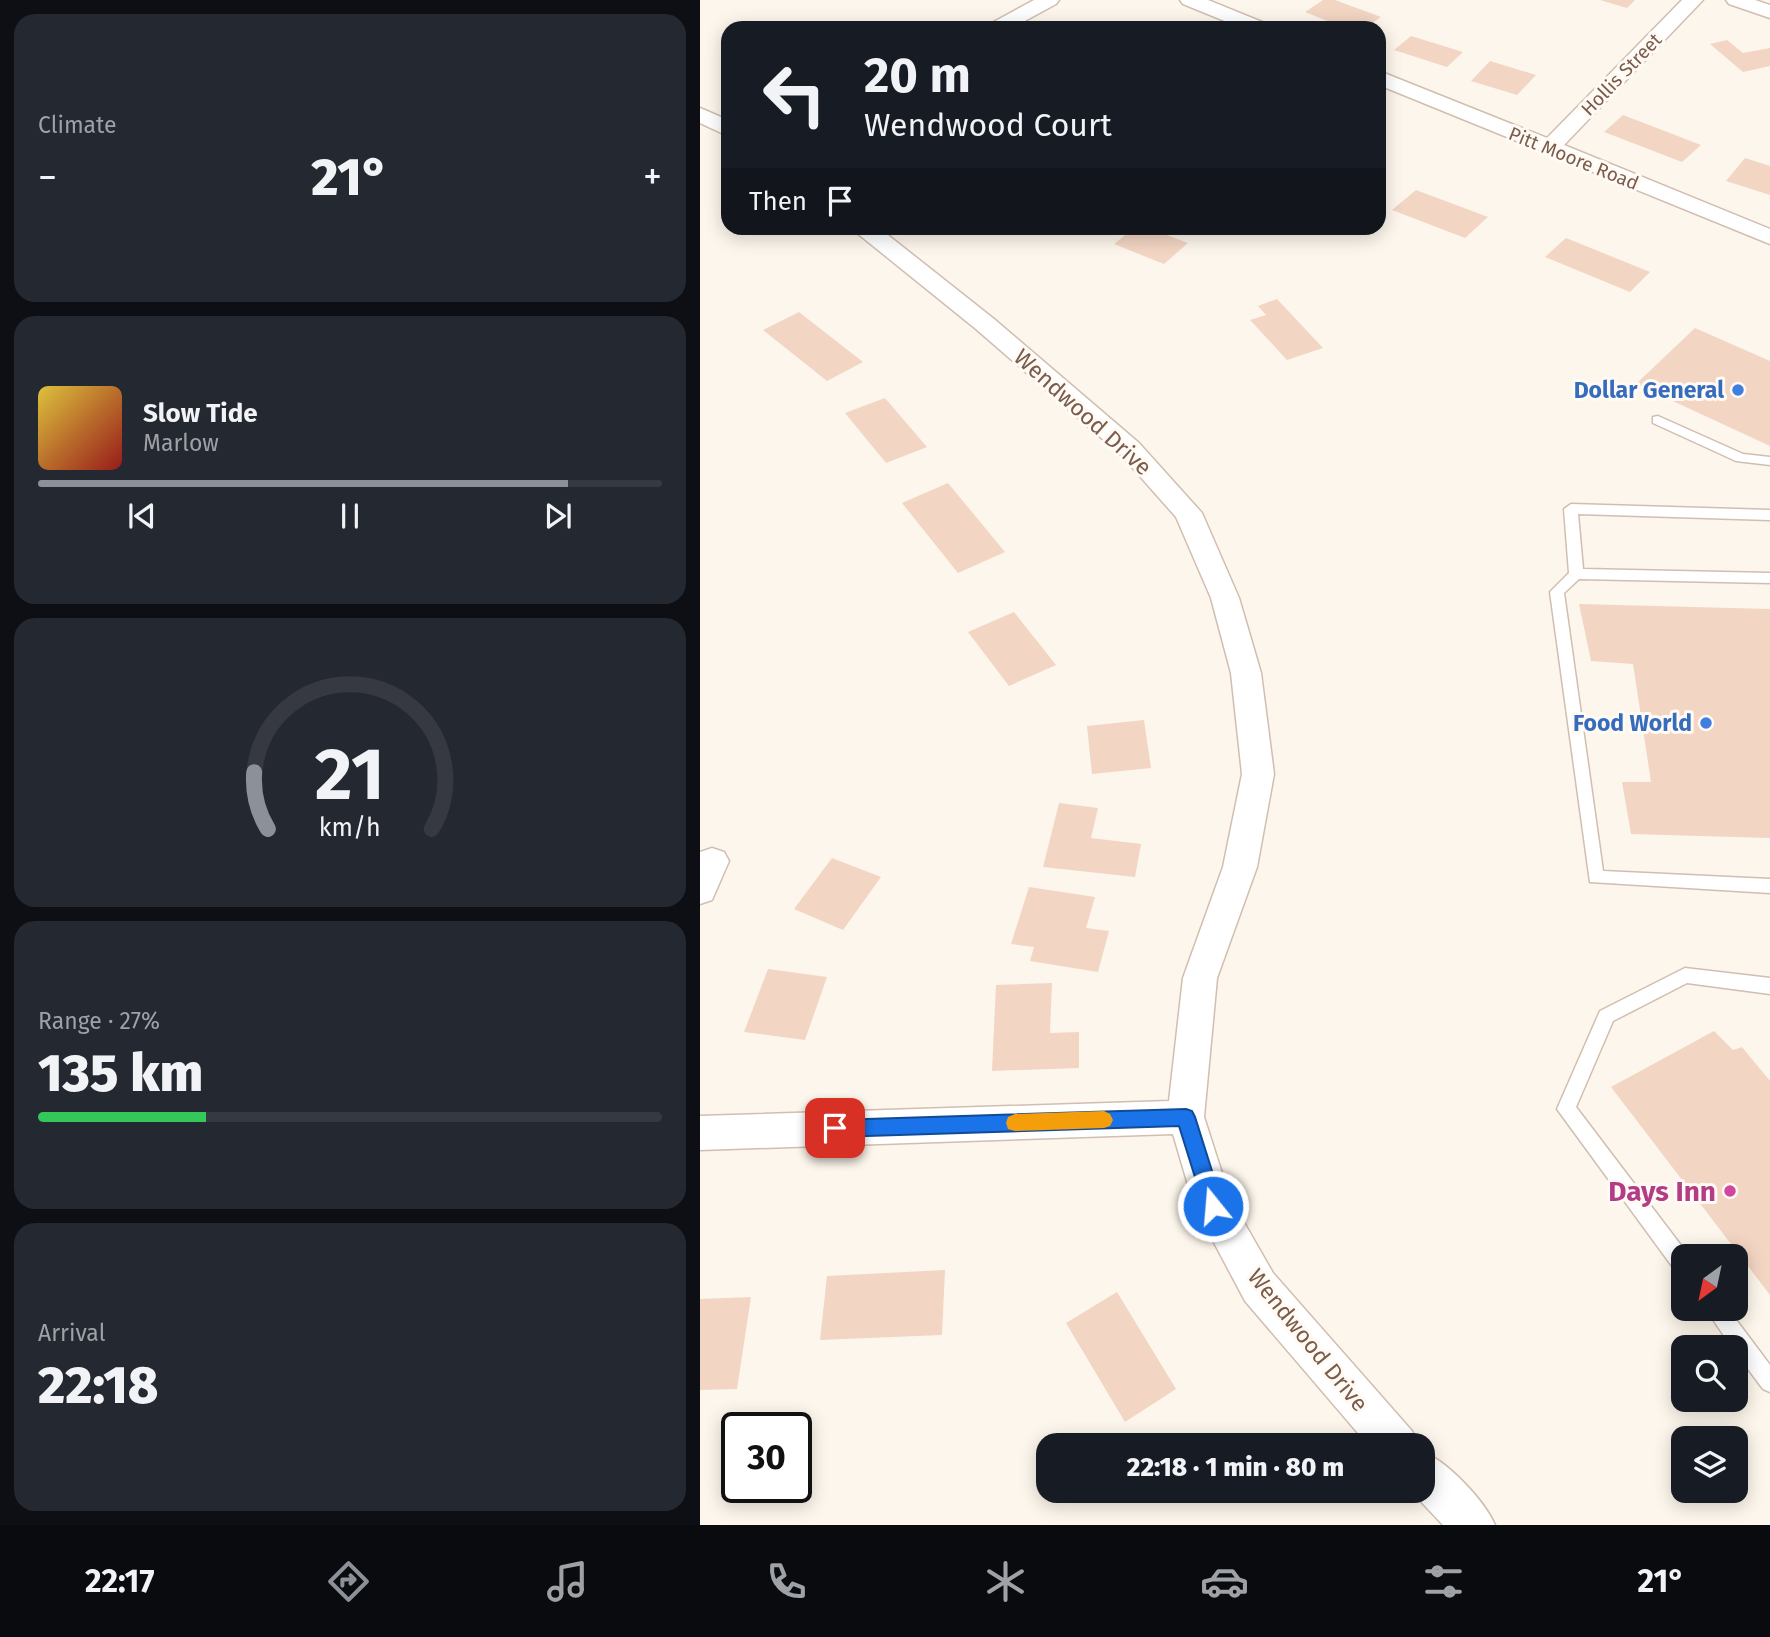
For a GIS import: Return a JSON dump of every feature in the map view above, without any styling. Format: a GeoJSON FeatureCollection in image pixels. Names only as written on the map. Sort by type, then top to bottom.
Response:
{"type":"FeatureCollection","features":[{"type":"Feature","properties":{"kind":"street"},"geometry":{"type":"LineString","coordinates":[[1010,21],[1049,0]]}},
{"type":"Feature","properties":{"kind":"street"},"geometry":{"type":"LineString","coordinates":[[1190,0],[1243,21]]}},
{"type":"Feature","properties":{"kind":"street","name":"Hollis Street"},"geometry":{"type":"LineString","coordinates":[[1549,148],[1693,0]]}},
{"type":"Feature","properties":{"kind":"street"},"geometry":{"type":"LineString","coordinates":[[1736,0],[1770,12]]}},
{"type":"Feature","properties":{"kind":"street"},"geometry":{"type":"LineString","coordinates":[[1238,19],[1255,6]]}},
{"type":"Feature","properties":{"kind":"street","name":"Pitt Moore Road"},"geometry":{"type":"LineString","coordinates":[[1386,80],[1770,237]]}},
{"type":"Feature","properties":{"kind":"street"},"geometry":{"type":"LineString","coordinates":[[700,114],[721,125]]}},
{"type":"Feature","properties":{"kind":"street","name":"Wendwood Drive"},"geometry":{"type":"LineString","coordinates":[[874,235],[985,324],[1130,449],[1188,513],[1225,598],[1246,673],[1258,774],[1240,867],[1200,978],[1186,1117],[1213,1206],[1259,1287],[1385,1433]]}},
{"type":"Feature","properties":{"kind":"street"},"geometry":{"type":"LineString","coordinates":[[700,1133],[1186,1117]]}},
{"type":"Feature","properties":{"kind":"street"},"geometry":{"type":"LineString","coordinates":[[1435,1485],[1473,1525]]}},
{"type":"Feature","properties":{"kind":"lane"},"geometry":{"type":"LineString","coordinates":[[1658,420],[1741,458],[1770,461]]}},
{"type":"Feature","properties":{"kind":"lane"},"geometry":{"type":"LineString","coordinates":[[1576,574],[1571,509],[1770,515]]}},
{"type":"Feature","properties":{"kind":"lane"},"geometry":{"type":"LineString","coordinates":[[1770,578],[1576,574],[1557,592],[1595,877],[1770,886]]}},
{"type":"Feature","properties":{"kind":"lane"},"geometry":{"type":"LineString","coordinates":[[1671,1249],[1566,1109],[1606,1016],[1685,975],[1770,986]]}},
{"type":"Feature","properties":{"kind":"lane"},"geometry":{"type":"LineString","coordinates":[[1725,1321],[1770,1382]]}},
{"type":"Feature","properties":{"kind":"building"},"geometry":{"type":"Polygon","coordinates":[[[1323,0],[1335,0],[1381,17],[1375,21],[1328,21],[1305,12],[1323,0]]]}},
{"type":"Feature","properties":{"kind":"building"},"geometry":{"type":"Polygon","coordinates":[[[1600,0],[1635,0],[1627,8],[1600,0]]]}},
{"type":"Feature","properties":{"kind":"building"},"geometry":{"type":"Polygon","coordinates":[[[1411,36],[1463,52],[1447,67],[1394,50],[1411,36]]]}},
{"type":"Feature","properties":{"kind":"building"},"geometry":{"type":"Polygon","coordinates":[[[1727,40],[1743,53],[1770,48],[1770,66],[1743,72],[1710,44],[1727,40]]]}},
{"type":"Feature","properties":{"kind":"building"},"geometry":{"type":"Polygon","coordinates":[[[1490,61],[1536,75],[1517,95],[1471,81],[1490,61]]]}},
{"type":"Feature","properties":{"kind":"building"},"geometry":{"type":"Polygon","coordinates":[[[1623,115],[1701,145],[1682,162],[1604,132],[1623,115]]]}},
{"type":"Feature","properties":{"kind":"building"},"geometry":{"type":"Polygon","coordinates":[[[1745,158],[1770,166],[1770,195],[1726,181],[1745,158]]]}},
{"type":"Feature","properties":{"kind":"building"},"geometry":{"type":"Polygon","coordinates":[[[1416,190],[1488,217],[1465,238],[1392,210],[1416,190]]]}},
{"type":"Feature","properties":{"kind":"building"},"geometry":{"type":"Polygon","coordinates":[[[1125,235],[1167,235],[1188,243],[1164,264],[1114,244],[1125,235]]]}},
{"type":"Feature","properties":{"kind":"building"},"geometry":{"type":"Polygon","coordinates":[[[1566,238],[1650,272],[1630,292],[1545,257],[1566,238]]]}},
{"type":"Feature","properties":{"kind":"building"},"geometry":{"type":"Polygon","coordinates":[[[1277,299],[1323,348],[1287,360],[1250,320],[1266,315],[1258,306],[1277,299]]]}},
{"type":"Feature","properties":{"kind":"building"},"geometry":{"type":"Polygon","coordinates":[[[799,312],[863,362],[827,381],[763,330],[799,312]]]}},
{"type":"Feature","properties":{"kind":"building"},"geometry":{"type":"Polygon","coordinates":[[[1695,328],[1770,361],[1770,446],[1636,384],[1695,328]]]}},
{"type":"Feature","properties":{"kind":"building"},"geometry":{"type":"Polygon","coordinates":[[[885,398],[927,447],[886,463],[845,413],[885,398]]]}},
{"type":"Feature","properties":{"kind":"building"},"geometry":{"type":"Polygon","coordinates":[[[948,483],[1005,552],[958,573],[902,503],[948,483]]]}},
{"type":"Feature","properties":{"kind":"building","name":"Food World"},"geometry":{"type":"Polygon","coordinates":[[[1579,604],[1770,609],[1770,838],[1631,834],[1622,782],[1651,782],[1633,664],[1591,661],[1579,604]]]}},
{"type":"Feature","properties":{"kind":"building"},"geometry":{"type":"Polygon","coordinates":[[[1014,612],[1056,665],[1009,686],[968,632],[1014,612]]]}},
{"type":"Feature","properties":{"kind":"building"},"geometry":{"type":"Polygon","coordinates":[[[1144,720],[1151,768],[1092,774],[1087,726],[1144,720]]]}},
{"type":"Feature","properties":{"kind":"building"},"geometry":{"type":"Polygon","coordinates":[[[1059,803],[1098,808],[1091,838],[1141,844],[1135,877],[1043,867],[1059,803]]]}},
{"type":"Feature","properties":{"kind":"building"},"geometry":{"type":"Polygon","coordinates":[[[832,858],[881,877],[843,930],[794,909],[832,858]]]}},
{"type":"Feature","properties":{"kind":"building"},"geometry":{"type":"Polygon","coordinates":[[[1029,887],[1095,897],[1086,928],[1109,931],[1098,972],[1030,961],[1034,947],[1011,944],[1029,887]]]}},
{"type":"Feature","properties":{"kind":"building"},"geometry":{"type":"Polygon","coordinates":[[[768,969],[827,977],[805,1040],[744,1032],[768,969]]]}},
{"type":"Feature","properties":{"kind":"building"},"geometry":{"type":"Polygon","coordinates":[[[1052,983],[1050,1033],[1079,1032],[1079,1068],[992,1071],[996,985],[1052,983]]]}},
{"type":"Feature","properties":{"kind":"building","name":"Days Inn"},"geometry":{"type":"Polygon","coordinates":[[[1714,1031],[1733,1050],[1742,1047],[1770,1081],[1770,1295],[1748,1266],[1748,1244],[1731,1244],[1611,1087],[1714,1031]]]}},
{"type":"Feature","properties":{"kind":"building"},"geometry":{"type":"Polygon","coordinates":[[[945,1270],[942,1335],[820,1340],[827,1276],[945,1270]]]}},
{"type":"Feature","properties":{"kind":"building"},"geometry":{"type":"Polygon","coordinates":[[[1117,1292],[1176,1389],[1125,1422],[1066,1323],[1117,1292]]]}},
{"type":"Feature","properties":{"kind":"building"},"geometry":{"type":"Polygon","coordinates":[[[751,1297],[737,1389],[700,1390],[700,1299],[751,1297]]]}},
{"type":"Feature","properties":{"kind":"slow traffic"},"geometry":{"type":"LineString","coordinates":[[1015,1123],[1104,1120]]}},
{"type":"Feature","properties":{"kind":"place","name":"Dollar General"},"geometry":{"type":"Point","coordinates":[1738,390]}},
{"type":"Feature","properties":{"kind":"place","name":"Food World"},"geometry":{"type":"Point","coordinates":[1706,723]}},
{"type":"Feature","properties":{"kind":"place","name":"Days Inn"},"geometry":{"type":"Point","coordinates":[1730,1191]}},
{"type":"Feature","properties":{"kind":"route"},"geometry":{"type":"LineString","coordinates":[[835,1128],[1186,1117],[1213,1206]]}}]}
